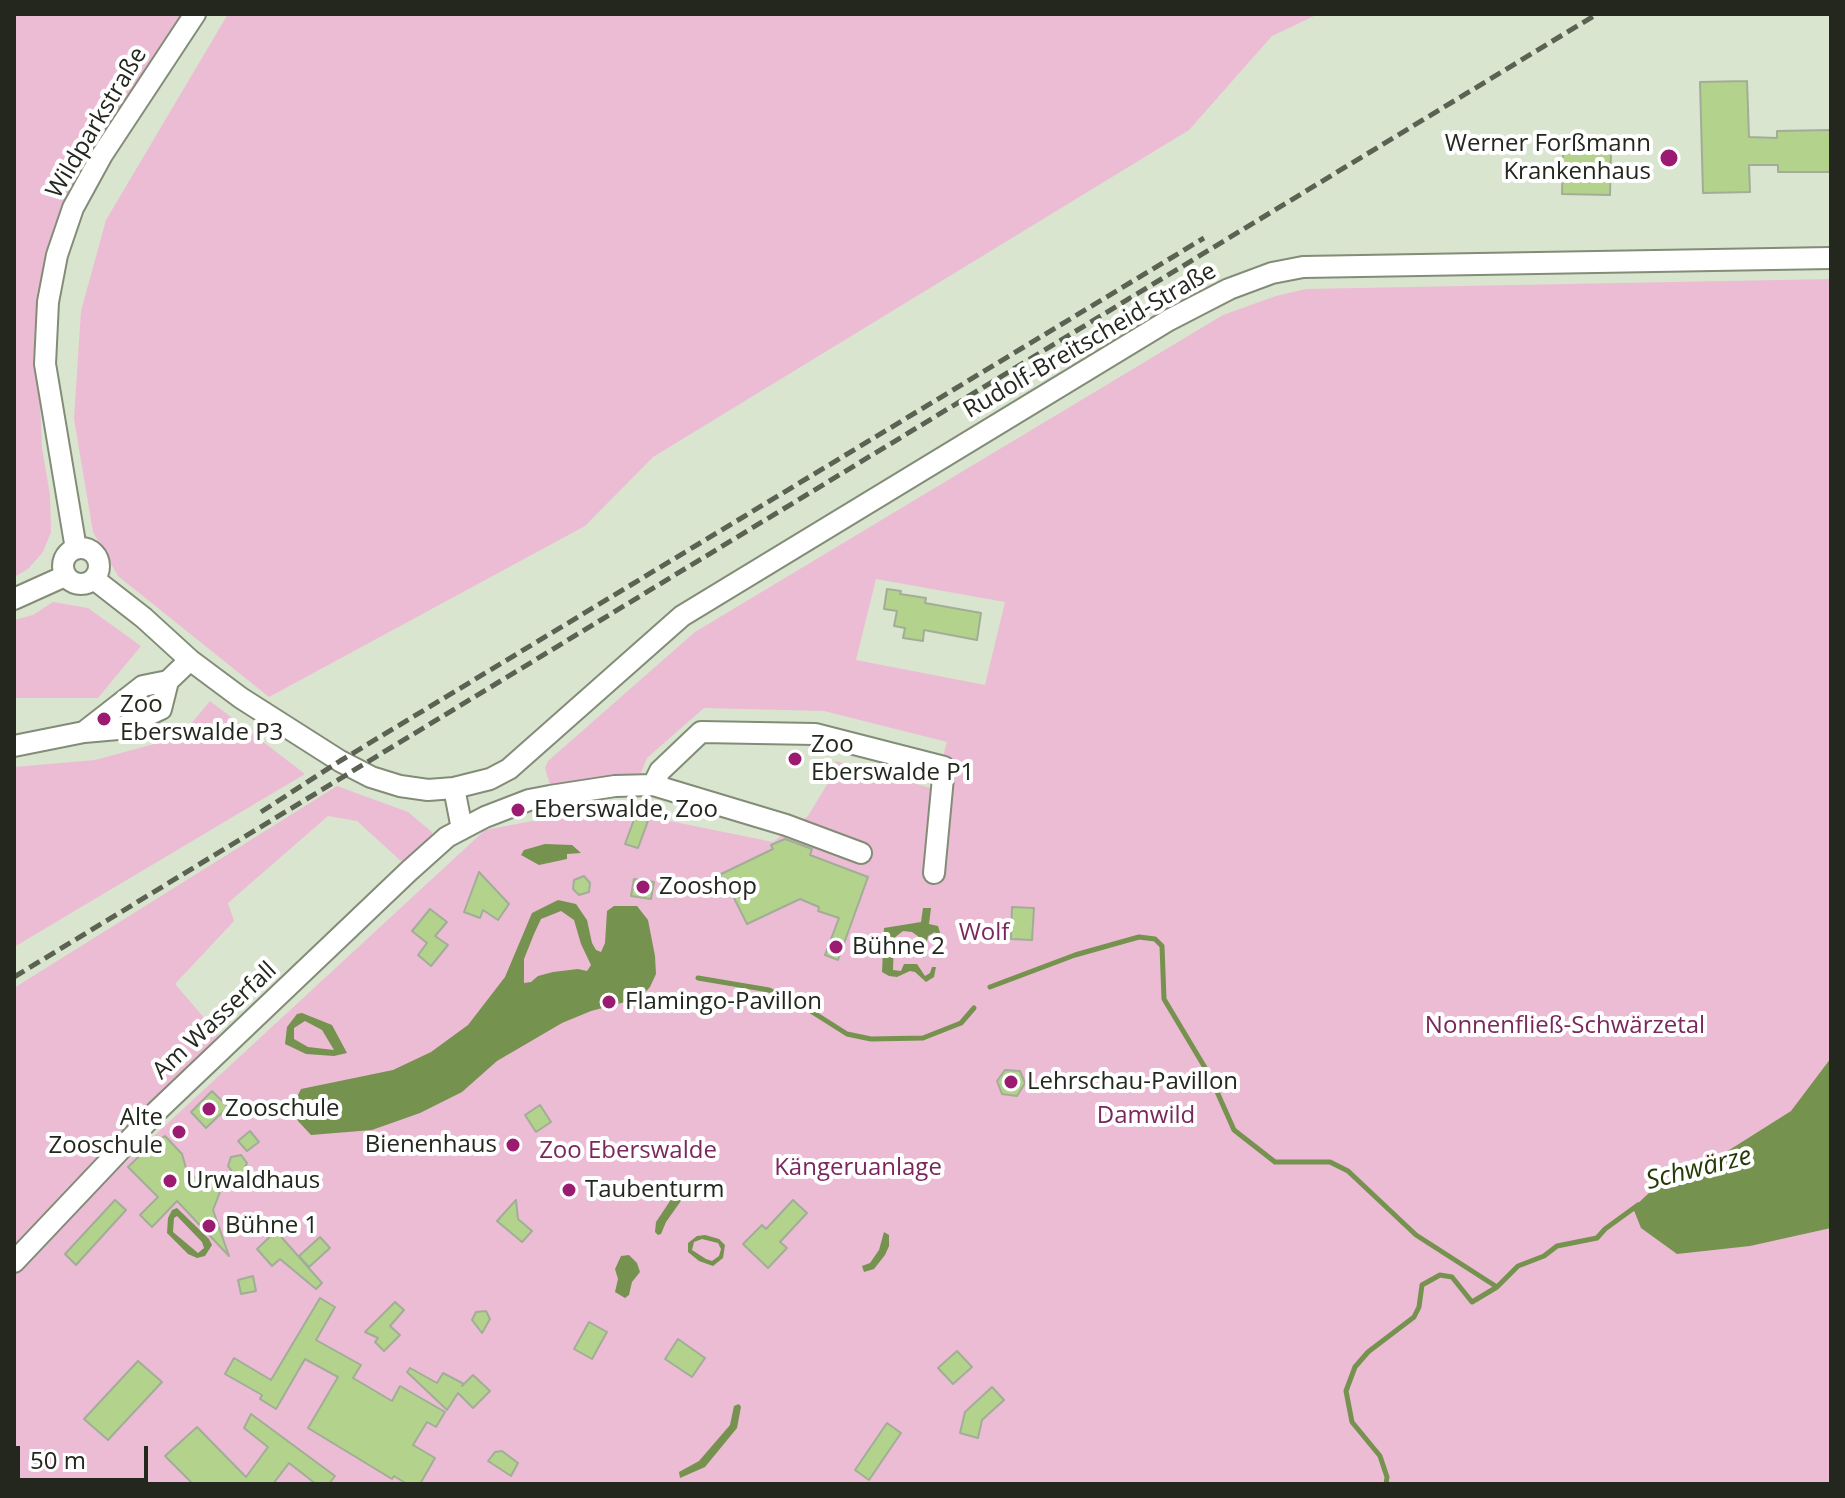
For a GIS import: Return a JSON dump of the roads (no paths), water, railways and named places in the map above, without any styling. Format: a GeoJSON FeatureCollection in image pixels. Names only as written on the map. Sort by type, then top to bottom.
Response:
{"type":"FeatureCollection","features":[{"type":"Feature","properties":{"kind":"street","name":"Wildparkstraße"},"geometry":{"type":"LineString","coordinates":[[76,549],[45,364],[48,302],[57,255],[73,208],[102,155],[195,14]]}},
{"type":"Feature","properties":{"kind":"street","name":"Rudolf-Breitscheid-Straße"},"geometry":{"type":"LineString","coordinates":[[509,769],[682,616],[1169,320],[1229,289],[1272,273],[1303,267],[1831,258]]}},
{"type":"Feature","properties":{"kind":"street"},"geometry":{"type":"LineString","coordinates":[[76,549],[91,551],[98,559],[99,569],[89,583],[75,584],[65,576],[64,560],[76,549]]}},
{"type":"Feature","properties":{"kind":"street"},"geometry":{"type":"LineString","coordinates":[[14,599],[65,576]]}},
{"type":"Feature","properties":{"kind":"street"},"geometry":{"type":"LineString","coordinates":[[94,579],[144,618],[190,660],[285,727],[362,773],[400,786],[428,790],[454,788],[490,779],[509,769],[529,800]]}},
{"type":"Feature","properties":{"kind":"street"},"geometry":{"type":"LineString","coordinates":[[14,746],[84,732],[118,729],[161,709],[168,681],[190,660]]}},
{"type":"Feature","properties":{"kind":"street"},"geometry":{"type":"LineString","coordinates":[[653,785],[660,771],[701,732],[815,734],[941,766],[944,767],[934,873]]}},
{"type":"Feature","properties":{"kind":"street"},"geometry":{"type":"LineString","coordinates":[[490,779],[508,807]]}},
{"type":"Feature","properties":{"kind":"street","name":"Am Wasserfall"},"geometry":{"type":"LineString","coordinates":[[14,1262],[157,1111],[409,871],[447,837],[462,829],[529,800],[615,786],[653,785],[786,825],[861,853]]}},
{"type":"Feature","properties":{"kind":"street"},"geometry":{"type":"LineString","coordinates":[[454,788],[462,829]]}},
{"type":"Feature","properties":{"kind":"waterway"},"geometry":{"type":"LineString","coordinates":[[990,987],[1075,955],[1139,937],[1155,939],[1162,946],[1164,999],[1210,1076],[1234,1130],[1275,1162],[1330,1162],[1348,1171],[1416,1235],[1497,1287]]}},
{"type":"Feature","properties":{"kind":"waterway"},"geometry":{"type":"LineString","coordinates":[[698,978],[769,990],[806,1008],[847,1034],[871,1039],[923,1038],[961,1023],[974,1008]]}},
{"type":"Feature","properties":{"kind":"waterway","name":"Schwärze"},"geometry":{"type":"LineString","coordinates":[[1386,1484],[1387,1477],[1380,1456],[1352,1422],[1346,1391],[1355,1367],[1368,1352],[1414,1317],[1419,1307],[1422,1285],[1440,1275],[1452,1277],[1472,1302],[1497,1287],[1518,1266],[1544,1256],[1557,1246],[1597,1238],[1638,1205]]}},
{"type":"Feature","properties":{"kind":"railway"},"geometry":{"type":"LineString","coordinates":[[14,977],[1597,14]]}},
{"type":"Feature","properties":{"kind":"railway"},"geometry":{"type":"LineString","coordinates":[[261,812],[340,761],[1204,238]]}},
{"type":"Feature","properties":{"kind":"place","name":"Werner Forßmann Krankenhaus"},"geometry":{"type":"Point","coordinates":[1669,158]}},
{"type":"Feature","properties":{"kind":"place","name":"Zoo Eberswalde P3"},"geometry":{"type":"Point","coordinates":[104,719]}},
{"type":"Feature","properties":{"kind":"place","name":"Zoo Eberswalde P1"},"geometry":{"type":"Point","coordinates":[795,759]}},
{"type":"Feature","properties":{"kind":"place","name":"Eberswalde, Zoo"},"geometry":{"type":"Point","coordinates":[518,810]}},
{"type":"Feature","properties":{"kind":"place","name":"Zooshop"},"geometry":{"type":"Point","coordinates":[643,887]}},
{"type":"Feature","properties":{"kind":"place","name":"Bühne 2"},"geometry":{"type":"Point","coordinates":[836,947]}},
{"type":"Feature","properties":{"kind":"place","name":"Flamingo-Pavillon"},"geometry":{"type":"Point","coordinates":[609,1002]}},
{"type":"Feature","properties":{"kind":"place","name":"Lehrschau-Pavillon"},"geometry":{"type":"Point","coordinates":[1011,1082]}},
{"type":"Feature","properties":{"kind":"place","name":"Zooschule"},"geometry":{"type":"Point","coordinates":[209,1109]}},
{"type":"Feature","properties":{"kind":"place","name":"Alte Zooschule"},"geometry":{"type":"Point","coordinates":[179,1132]}},
{"type":"Feature","properties":{"kind":"place","name":"Bienenhaus"},"geometry":{"type":"Point","coordinates":[513,1145]}},
{"type":"Feature","properties":{"kind":"place","name":"Urwaldhaus"},"geometry":{"type":"Point","coordinates":[170,1181]}},
{"type":"Feature","properties":{"kind":"place","name":"Taubenturm"},"geometry":{"type":"Point","coordinates":[569,1190]}},
{"type":"Feature","properties":{"kind":"place","name":"Bühne 1"},"geometry":{"type":"Point","coordinates":[209,1226]}},
{"type":"Feature","properties":{"kind":"park label","name":"Wolf"},"geometry":{"type":"Point","coordinates":[984,933]}},
{"type":"Feature","properties":{"kind":"park label","name":"Nonnenfließ-Schwärzetal"},"geometry":{"type":"Point","coordinates":[1565,1026]}},
{"type":"Feature","properties":{"kind":"park label","name":"Damwild"},"geometry":{"type":"Point","coordinates":[1146,1116]}},
{"type":"Feature","properties":{"kind":"park label","name":"Zoo Eberswalde"},"geometry":{"type":"Point","coordinates":[628,1151]}},
{"type":"Feature","properties":{"kind":"park label","name":"Kängeruanlage"},"geometry":{"type":"Point","coordinates":[858,1168]}}]}
